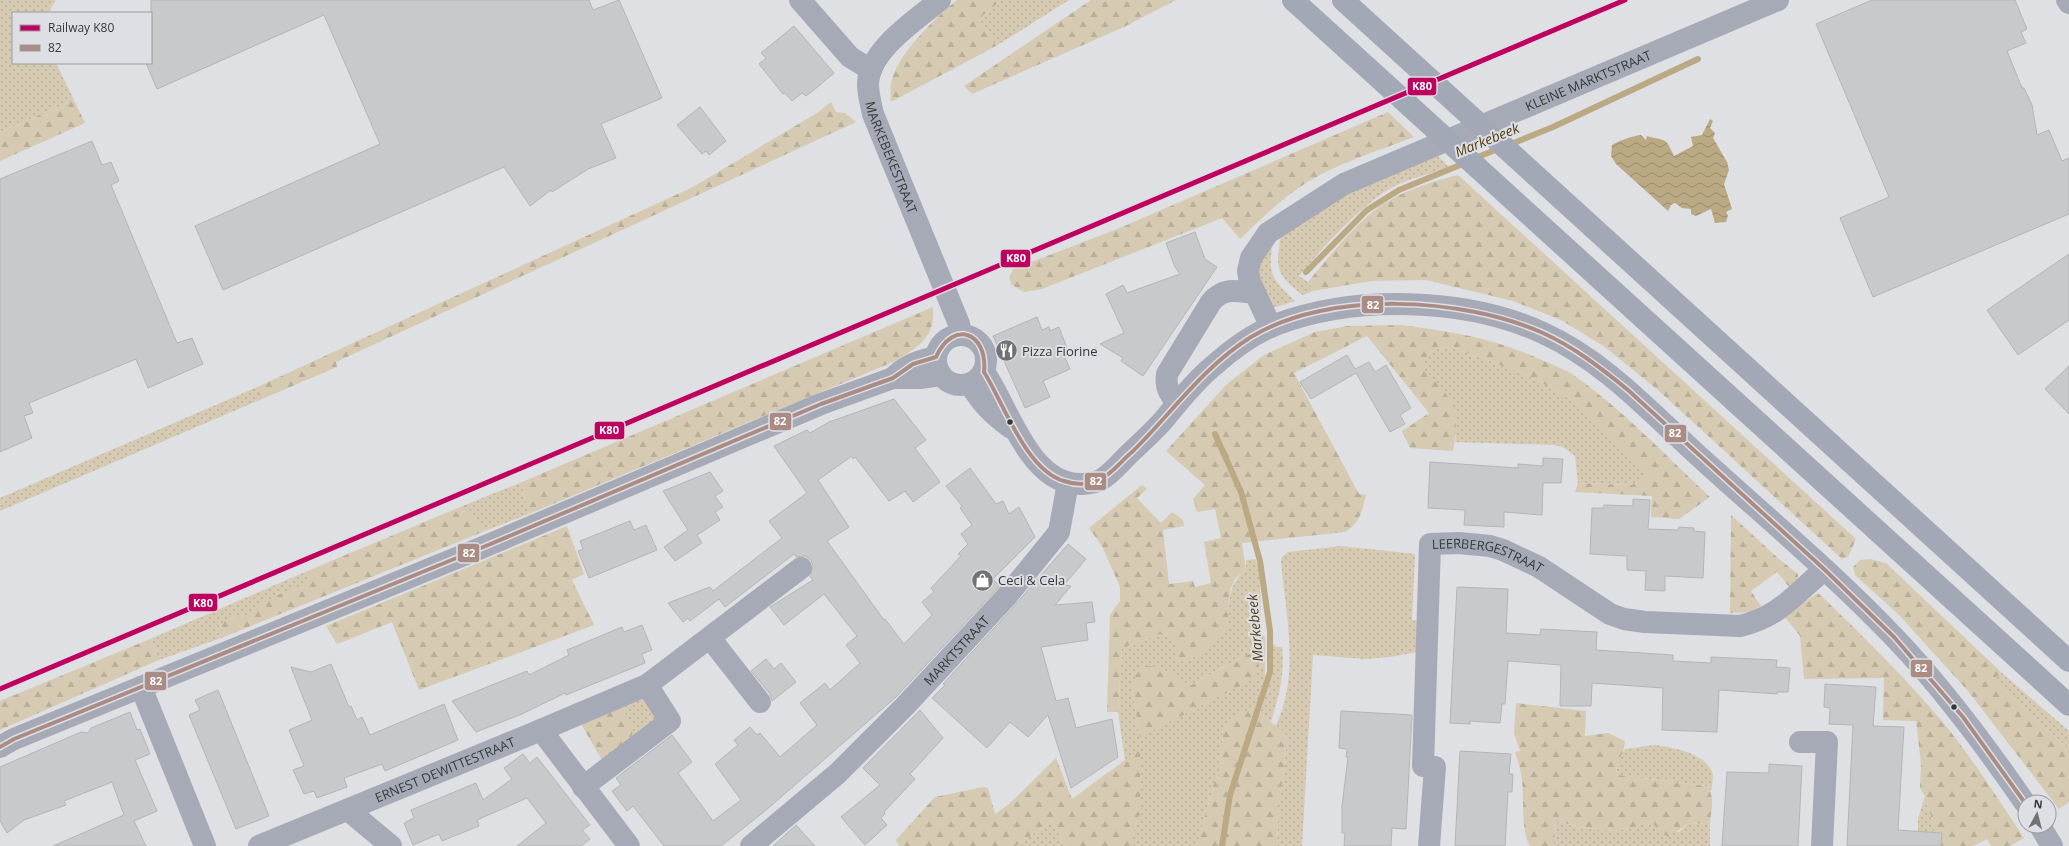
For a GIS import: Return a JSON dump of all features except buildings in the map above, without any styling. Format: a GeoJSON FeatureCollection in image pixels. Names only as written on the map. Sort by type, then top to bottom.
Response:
{"type":"FeatureCollection","features":[{"type":"Feature","properties":{"kind":"highway"},"geometry":{"type":"LineString","coordinates":[[1294,0],[2069,705]]}},
{"type":"Feature","properties":{"kind":"highway"},"geometry":{"type":"LineString","coordinates":[[1343,0],[2069,661]]}},
{"type":"Feature","properties":{"kind":"street"},"geometry":{"type":"LineString","coordinates":[[800,0],[850,57],[870,70]]}},
{"type":"Feature","properties":{"kind":"street","name":"MARKEBEKESTRAAT"},"geometry":{"type":"LineString","coordinates":[[940,0],[886,45],[870,70],[868,84],[873,114],[959,324],[961,334]]}},
{"type":"Feature","properties":{"kind":"street","name":"KLEINE MARKTSTRAAT"},"geometry":{"type":"LineString","coordinates":[[1271,327],[1254,293],[1248,271],[1250,258],[1268,233],[1344,184],[1778,0]]}},
{"type":"Feature","properties":{"kind":"street"},"geometry":{"type":"LineString","coordinates":[[2067,0],[2069,4]]}},
{"type":"Feature","properties":{"kind":"street"},"geometry":{"type":"LineString","coordinates":[[1177,403],[1168,392],[1165,383],[1166,374],[1211,302],[1218,294],[1226,291],[1254,293]]}},
{"type":"Feature","properties":{"kind":"street"},"geometry":{"type":"LineString","coordinates":[[977,378],[997,392],[1013,430],[1051,475],[1068,483],[1085,484],[1102,480],[1164,420],[1177,403],[1212,367],[1248,340],[1271,327],[1301,316],[1359,306],[1400,304],[1462,309],[1507,319],[1542,332],[1597,364],[1824,570],[1894,637],[1941,690],[1989,750],[2019,794]]}},
{"type":"Feature","properties":{"kind":"street"},"geometry":{"type":"LineString","coordinates":[[0,747],[14,739],[481,548],[749,434],[893,378],[903,369],[916,361],[938,366],[954,384],[962,385],[977,378],[986,362],[985,352],[980,342],[972,336],[961,334],[947,338],[941,343],[938,366]]}},
{"type":"Feature","properties":{"kind":"street","name":"MARKTSTRAAT"},"geometry":{"type":"LineString","coordinates":[[758,840],[837,774],[905,706],[1007,596],[1059,532],[1068,483]]}},
{"type":"Feature","properties":{"kind":"street","name":"LEERBERGESTRAAT"},"geometry":{"type":"LineString","coordinates":[[1428,846],[1435,767],[1423,766],[1430,544],[1459,543],[1490,546],[1503,550],[1539,567],[1610,614],[1624,619],[1645,622],[1740,626],[1754,623],[1768,618],[1784,606],[1824,570]]}},
{"type":"Feature","properties":{"kind":"street","name":"ERNEST DEWITTESTRAAT"},"geometry":{"type":"LineString","coordinates":[[259,846],[647,685],[801,568]]}},
{"type":"Feature","properties":{"kind":"street"},"geometry":{"type":"LineString","coordinates":[[710,638],[760,702]]}},
{"type":"Feature","properties":{"kind":"street"},"geometry":{"type":"LineString","coordinates":[[583,787],[670,721],[647,685]]}},
{"type":"Feature","properties":{"kind":"street"},"geometry":{"type":"LineString","coordinates":[[141,687],[205,846]]}},
{"type":"Feature","properties":{"kind":"street"},"geometry":{"type":"LineString","coordinates":[[541,730],[583,787],[619,842]]}},
{"type":"Feature","properties":{"kind":"street"},"geometry":{"type":"LineString","coordinates":[[1800,742],[1827,742],[1822,846]]}},
{"type":"Feature","properties":{"kind":"street"},"geometry":{"type":"LineString","coordinates":[[348,810],[391,846]]}},
{"type":"Feature","properties":{"kind":"green space"},"geometry":{"type":"Polygon","coordinates":[[[0,0],[56,0],[49,12],[12,12],[12,64],[56,64],[74,100],[0,132],[0,0]]]}},
{"type":"Feature","properties":{"kind":"green space"},"geometry":{"type":"Polygon","coordinates":[[[957,0],[1001,0],[979,19],[996,46],[891,102],[891,84],[894,73],[900,61],[938,16],[957,0]]]}},
{"type":"Feature","properties":{"kind":"green space"},"geometry":{"type":"Polygon","coordinates":[[[1001,0],[1069,0],[996,46],[979,19],[1001,0]]]}},
{"type":"Feature","properties":{"kind":"green space"},"geometry":{"type":"Polygon","coordinates":[[[1091,0],[1176,0],[1124,27],[972,94],[964,86],[1091,0]]]}},
{"type":"Feature","properties":{"kind":"green space"},"geometry":{"type":"Polygon","coordinates":[[[74,100],[85,123],[0,161],[0,132],[74,100]]]}},
{"type":"Feature","properties":{"kind":"green space"},"geometry":{"type":"Polygon","coordinates":[[[831,102],[836,112],[845,113],[856,122],[336,362],[337,367],[262,399],[255,388],[693,187],[817,113],[831,102]]]}},
{"type":"Feature","properties":{"kind":"green space"},"geometry":{"type":"Polygon","coordinates":[[[1388,112],[1414,137],[1355,159],[1313,179],[1284,199],[1240,239],[1222,218],[1042,289],[1024,292],[1012,285],[1009,278],[1013,269],[1115,230],[1388,112]]]}},
{"type":"Feature","properties":{"kind":"green space"},"geometry":{"type":"Polygon","coordinates":[[[1435,153],[1449,167],[1399,184],[1373,200],[1320,252],[1299,276],[1308,282],[1313,291],[1303,295],[1282,275],[1278,262],[1281,234],[1326,200],[1435,153]]]}},
{"type":"Feature","properties":{"kind":"green space"},"geometry":{"type":"Polygon","coordinates":[[[1458,175],[1856,539],[1848,557],[1842,559],[1659,391],[1605,347],[1561,320],[1513,301],[1426,280],[1371,281],[1313,291],[1308,282],[1345,238],[1370,214],[1390,200],[1423,185],[1458,175]]]}},
{"type":"Feature","properties":{"kind":"green space"},"geometry":{"type":"Polygon","coordinates":[[[1273,240],[1271,268],[1273,274],[1280,286],[1295,301],[1276,307],[1270,306],[1257,269],[1273,240]]]}},
{"type":"Feature","properties":{"kind":"green space"},"geometry":{"type":"Polygon","coordinates":[[[933,307],[933,318],[928,335],[917,347],[893,362],[529,514],[522,482],[933,307]]]}},
{"type":"Feature","properties":{"kind":"green space"},"geometry":{"type":"Polygon","coordinates":[[[1401,325],[1457,333],[1491,341],[1526,353],[1569,372],[1626,417],[1710,497],[1679,519],[1651,517],[1652,496],[1575,492],[1578,483],[1631,485],[1649,476],[1576,402],[1529,376],[1450,346],[1429,351],[1422,367],[1441,387],[1452,404],[1456,424],[1453,451],[1410,448],[1402,431],[1429,413],[1367,336],[1294,373],[1359,494],[1366,495],[1362,511],[1357,521],[1345,532],[1242,543],[1246,570],[1235,579],[1230,590],[1227,626],[1209,648],[1190,660],[1176,660],[1178,647],[1164,633],[1122,648],[1118,712],[1107,712],[1110,615],[1120,601],[1120,587],[1102,546],[1089,528],[1142,485],[1147,489],[1137,498],[1161,523],[1172,512],[1183,520],[1184,526],[1163,530],[1169,584],[1193,581],[1195,587],[1211,583],[1204,542],[1221,538],[1215,509],[1197,512],[1193,499],[1205,485],[1166,451],[1227,384],[1264,355],[1315,332],[1348,326],[1401,325]]]}},
{"type":"Feature","properties":{"kind":"green space"},"geometry":{"type":"Polygon","coordinates":[[[1450,346],[1529,376],[1576,402],[1650,476],[1631,485],[1578,483],[1575,456],[1563,447],[1554,445],[1455,442],[1456,436],[1422,367],[1429,351],[1450,346]]]}},
{"type":"Feature","properties":{"kind":"green space"},"geometry":{"type":"Polygon","coordinates":[[[255,388],[262,399],[0,511],[0,498],[255,388]]]}},
{"type":"Feature","properties":{"kind":"green space"},"geometry":{"type":"Polygon","coordinates":[[[522,482],[529,514],[485,531],[465,505],[522,482]]]}},
{"type":"Feature","properties":{"kind":"green space"},"geometry":{"type":"Polygon","coordinates":[[[465,505],[485,531],[224,637],[220,624],[231,618],[256,613],[266,601],[273,597],[310,584],[305,572],[465,505]]]}},
{"type":"Feature","properties":{"kind":"green space"},"geometry":{"type":"Polygon","coordinates":[[[1731,515],[1779,559],[1798,574],[1798,580],[1790,588],[1777,572],[1751,591],[1761,606],[1751,612],[1730,613],[1731,515]]]}},
{"type":"Feature","properties":{"kind":"green space"},"geometry":{"type":"Polygon","coordinates":[[[567,526],[584,574],[572,580],[594,625],[419,690],[392,622],[337,644],[326,626],[567,526]]]}},
{"type":"Feature","properties":{"kind":"green space"},"geometry":{"type":"Polygon","coordinates":[[[1341,546],[1415,554],[1412,620],[1424,621],[1423,651],[1390,657],[1365,659],[1313,655],[1302,846],[1277,846],[1278,818],[1287,738],[1276,725],[1288,686],[1289,665],[1288,624],[1281,562],[1282,557],[1288,552],[1341,546]]]}},
{"type":"Feature","properties":{"kind":"green space"},"geometry":{"type":"Polygon","coordinates":[[[1255,559],[1260,569],[1261,634],[1265,637],[1265,677],[1255,710],[1251,708],[1223,726],[1221,768],[1214,783],[1197,846],[1132,846],[1132,836],[1140,814],[1140,750],[1125,760],[1118,712],[1122,648],[1164,633],[1178,647],[1229,607],[1233,586],[1246,570],[1246,560],[1255,559]],[[1252,653],[1236,660],[1189,686],[1160,667],[1132,690],[1140,737],[1252,653]]]}},
{"type":"Feature","properties":{"kind":"green space"},"geometry":{"type":"Polygon","coordinates":[[[1870,559],[1886,563],[2002,673],[1993,680],[2069,749],[2069,802],[2059,809],[2057,806],[2057,794],[2047,794],[1968,691],[1899,615],[1855,575],[1853,567],[1860,560],[1870,559]]]}},
{"type":"Feature","properties":{"kind":"green space"},"geometry":{"type":"Polygon","coordinates":[[[305,572],[311,584],[278,594],[257,613],[231,618],[220,624],[224,637],[159,660],[150,639],[305,572]]]}},
{"type":"Feature","properties":{"kind":"green space"},"geometry":{"type":"Polygon","coordinates":[[[1818,593],[1900,674],[1946,726],[1996,795],[2017,827],[2017,834],[2021,834],[2024,838],[2010,846],[1991,846],[1987,839],[1973,846],[1935,846],[1934,826],[1925,796],[1920,788],[1921,764],[1916,721],[1883,720],[1884,678],[1804,679],[1800,636],[1784,616],[1818,593]]]}},
{"type":"Feature","properties":{"kind":"green space"},"geometry":{"type":"Polygon","coordinates":[[[150,639],[159,660],[0,730],[0,701],[150,639]]]}},
{"type":"Feature","properties":{"kind":"green space"},"geometry":{"type":"Polygon","coordinates":[[[1272,643],[1277,647],[1282,647],[1283,666],[1279,694],[1271,722],[1260,714],[1272,672],[1272,643]]]}},
{"type":"Feature","properties":{"kind":"green space"},"geometry":{"type":"Polygon","coordinates":[[[1252,653],[1260,656],[1256,678],[1140,737],[1132,690],[1136,674],[1146,666],[1160,667],[1189,686],[1236,660],[1252,653]]]}},
{"type":"Feature","properties":{"kind":"green space"},"geometry":{"type":"Polygon","coordinates":[[[2002,673],[2069,731],[2069,749],[1993,680],[2002,673]]]}},
{"type":"Feature","properties":{"kind":"green space"},"geometry":{"type":"Polygon","coordinates":[[[641,695],[656,715],[655,724],[631,741],[615,707],[641,695]]]}},
{"type":"Feature","properties":{"kind":"green space"},"geometry":{"type":"Polygon","coordinates":[[[1516,703],[1586,711],[1585,736],[1608,733],[1625,741],[1616,770],[1619,775],[1706,786],[1712,799],[1710,823],[1688,824],[1668,837],[1657,830],[1652,821],[1632,828],[1610,831],[1592,829],[1555,821],[1554,843],[1552,846],[1530,846],[1525,833],[1522,780],[1515,752],[1520,751],[1514,733],[1516,703]]]}},
{"type":"Feature","properties":{"kind":"green space"},"geometry":{"type":"Polygon","coordinates":[[[615,707],[623,709],[632,728],[632,735],[626,745],[602,760],[581,724],[615,707]]]}},
{"type":"Feature","properties":{"kind":"green space"},"geometry":{"type":"Polygon","coordinates":[[[1251,708],[1285,732],[1287,738],[1278,818],[1277,846],[1197,846],[1214,783],[1221,768],[1223,726],[1229,719],[1251,708]]]}},
{"type":"Feature","properties":{"kind":"green space"},"geometry":{"type":"Polygon","coordinates":[[[1654,745],[1678,749],[1703,760],[1713,774],[1711,791],[1706,786],[1619,775],[1616,770],[1619,758],[1625,749],[1654,745]]]}},
{"type":"Feature","properties":{"kind":"green space"},"geometry":{"type":"Polygon","coordinates":[[[1140,749],[1140,814],[1132,836],[1132,846],[1065,846],[1052,821],[1016,846],[899,846],[896,840],[935,797],[983,787],[988,788],[995,814],[1010,803],[1056,758],[1072,799],[1140,749]]]}},
{"type":"Feature","properties":{"kind":"green space"},"geometry":{"type":"Polygon","coordinates":[[[1925,796],[1934,826],[1935,846],[1918,846],[1918,818],[1925,796]]]}},
{"type":"Feature","properties":{"kind":"green space"},"geometry":{"type":"Polygon","coordinates":[[[1052,821],[1065,846],[1016,846],[1052,821]]]}},
{"type":"Feature","properties":{"kind":"green space"},"geometry":{"type":"Polygon","coordinates":[[[1555,821],[1601,830],[1620,830],[1632,828],[1652,821],[1657,830],[1679,832],[1688,824],[1710,823],[1710,846],[1552,846],[1554,843],[1555,821]]]}},
{"type":"Feature","properties":{"kind":"water"},"geometry":{"type":"Polygon","coordinates":[[[1710,119],[1713,121],[1710,128],[1715,133],[1713,138],[1727,162],[1729,170],[1724,184],[1732,209],[1726,212],[1728,216],[1726,222],[1715,223],[1711,209],[1696,216],[1691,214],[1691,209],[1682,208],[1675,203],[1671,205],[1668,211],[1616,164],[1611,156],[1612,145],[1634,136],[1641,135],[1646,140],[1647,136],[1667,142],[1674,156],[1693,146],[1691,137],[1702,135],[1710,119]]]}},
{"type":"Feature","properties":{"kind":"waterway","name":"Markebeek"},"geometry":{"type":"LineString","coordinates":[[1509,145],[1553,127],[1698,59]]}},
{"type":"Feature","properties":{"kind":"waterway","name":"Markebeek"},"geometry":{"type":"LineString","coordinates":[[1473,159],[1500,148]]}},
{"type":"Feature","properties":{"kind":"waterway","name":"Markebeek"},"geometry":{"type":"LineString","coordinates":[[1306,272],[1367,210],[1399,190],[1465,163]]}},
{"type":"Feature","properties":{"kind":"waterway","name":"Markebeek"},"geometry":{"type":"LineString","coordinates":[[1215,434],[1241,492],[1260,561],[1270,631],[1270,672],[1230,795],[1222,846]]}},
{"type":"Feature","properties":{"kind":"rail line","name":"K80"},"geometry":{"type":"LineString","coordinates":[[0,689],[1625,0]]}},
{"type":"Feature","properties":{"kind":"transit line","name":"82"},"geometry":{"type":"LineString","coordinates":[[984,372],[1017,434],[1038,464],[1050,474],[1064,481],[1077,484],[1086,484],[1095,482],[1112,471],[1147,437],[1188,391],[1218,362],[1251,337],[1282,322],[1318,311],[1356,306],[1396,304],[1435,306],[1474,312],[1510,321],[1543,333],[1576,351],[1628,390],[1824,569],[1894,637],[1963,717],[2019,794]]}},
{"type":"Feature","properties":{"kind":"transit line","name":"82"},"geometry":{"type":"LineString","coordinates":[[936,357],[943,345],[951,338],[960,334],[968,335],[981,347],[984,358],[984,372]]}},
{"type":"Feature","properties":{"kind":"transit line","name":"82"},"geometry":{"type":"LineString","coordinates":[[0,747],[14,739],[481,548],[821,404],[893,378],[913,364],[936,357]]}},
{"type":"Feature","properties":{"kind":"place","name":"Pizza Fiorine"},"geometry":{"type":"Point","coordinates":[1006,351]}},
{"type":"Feature","properties":{"kind":"place","name":"Ceci & Cela"},"geometry":{"type":"Point","coordinates":[983,580]}}]}
